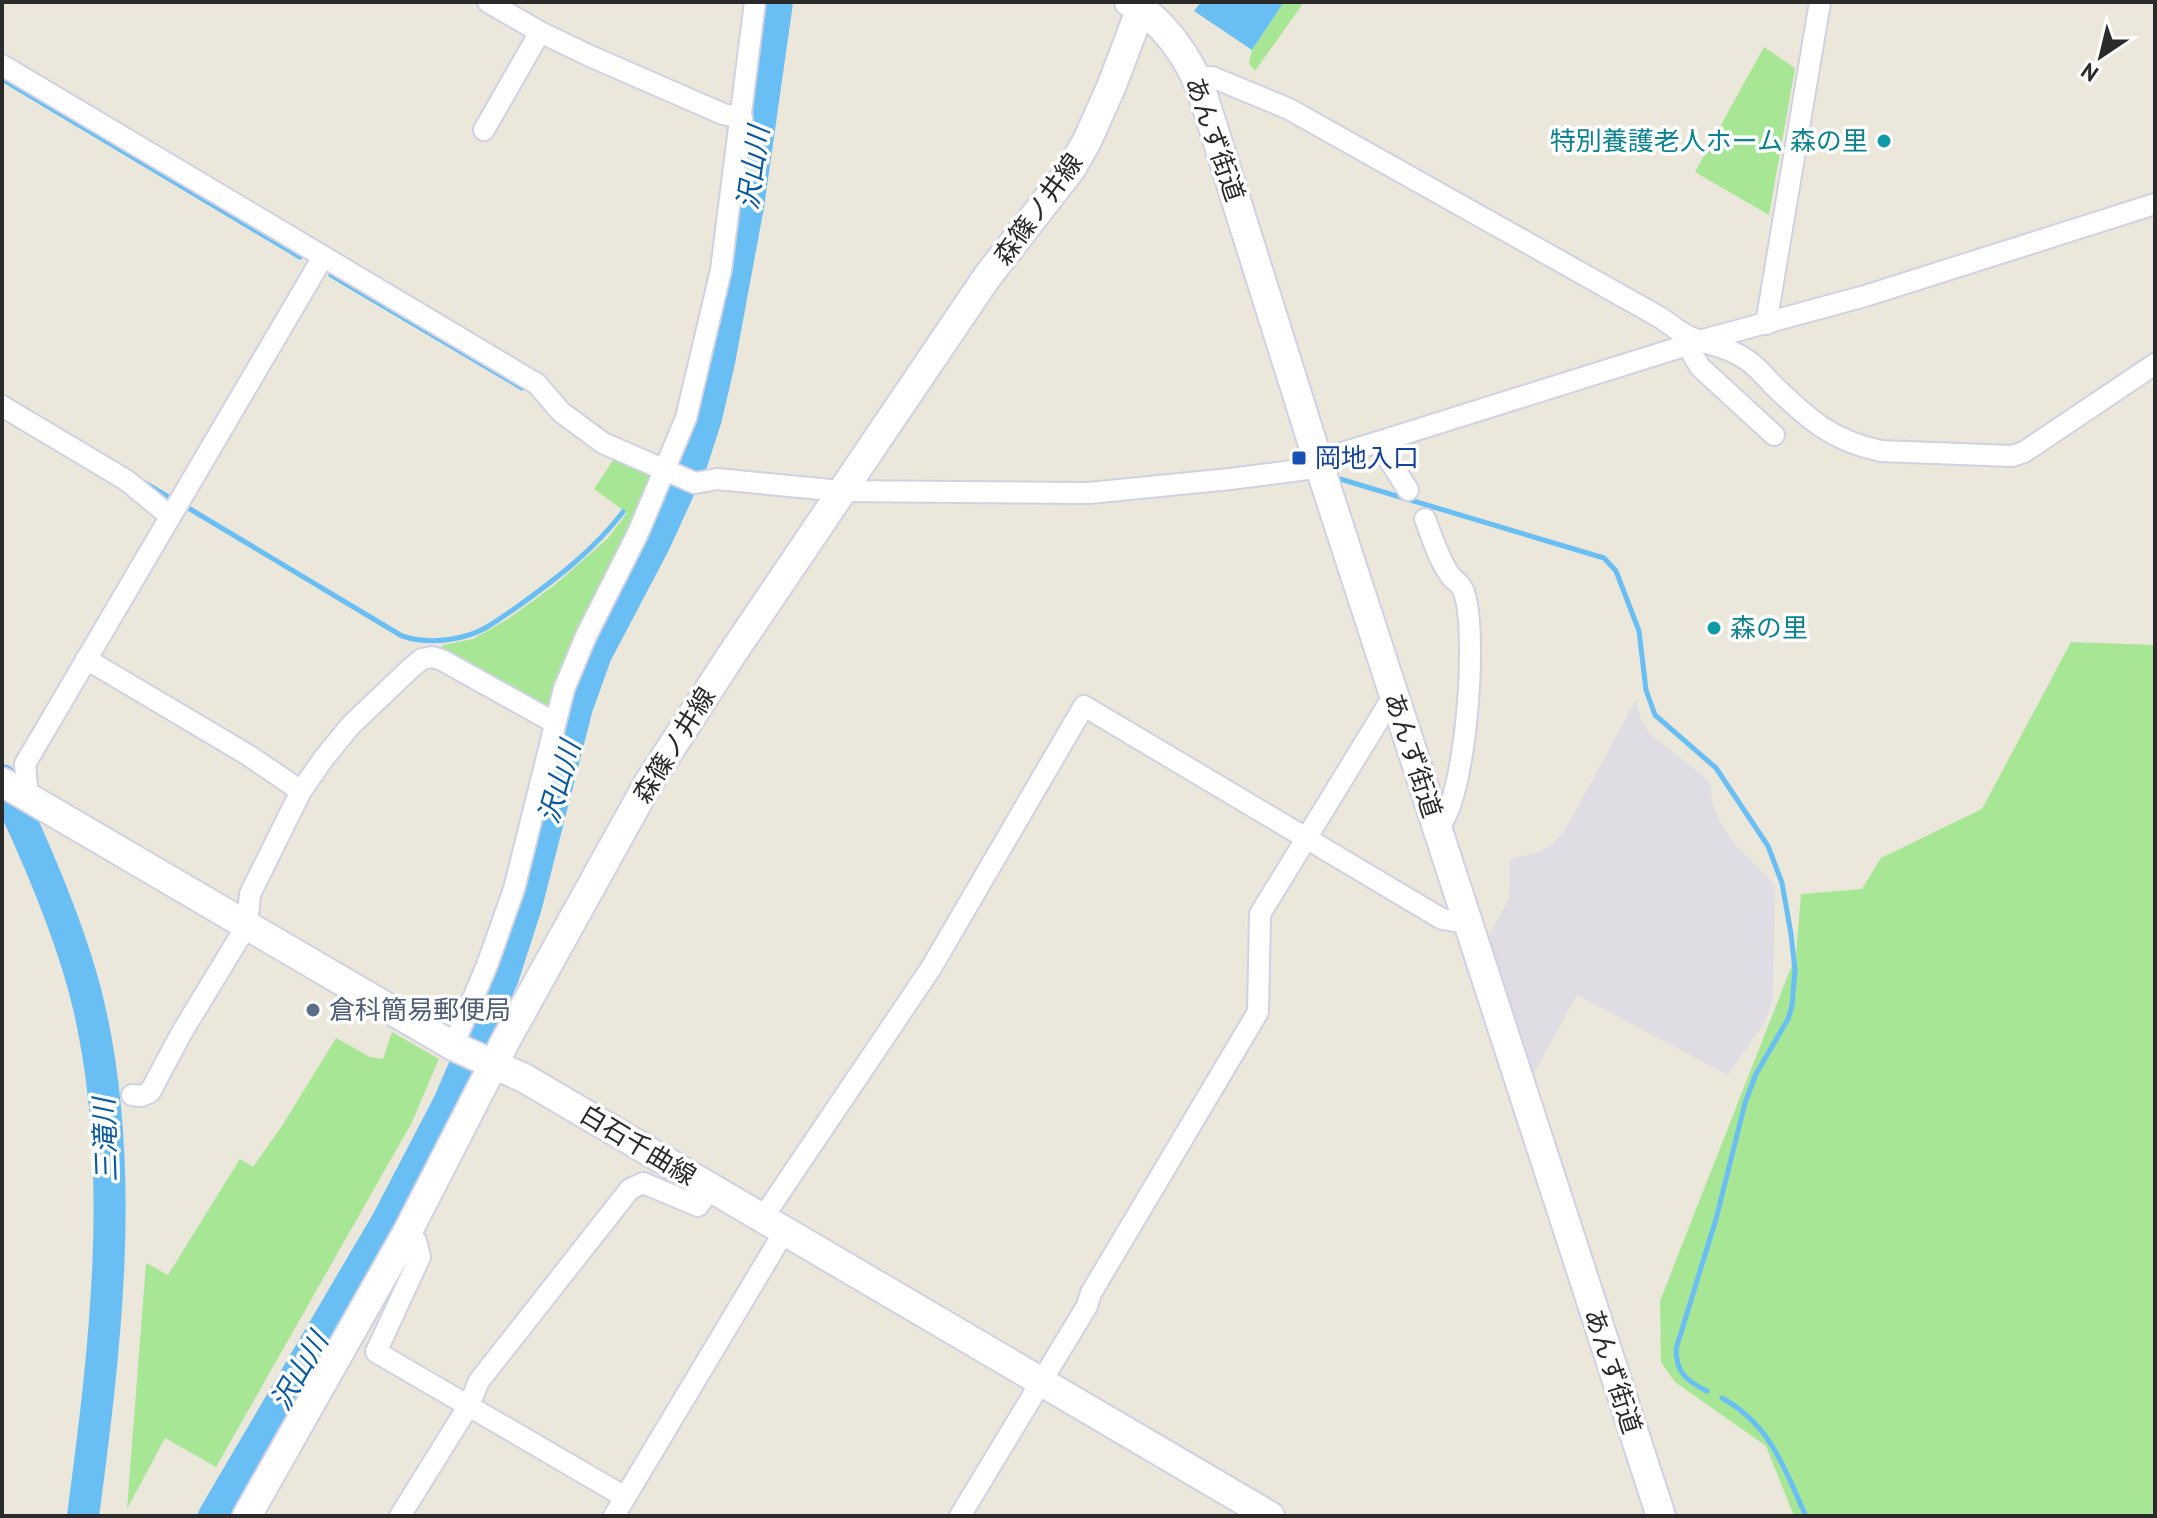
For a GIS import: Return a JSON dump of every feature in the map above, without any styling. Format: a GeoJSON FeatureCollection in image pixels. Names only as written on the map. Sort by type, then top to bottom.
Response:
{"type":"FeatureCollection","features":[{"type":"Feature","properties":{"kind":"main road","name":"あんず街道"},"geometry":{"type":"LineString","coordinates":[[1137,4],[1174,43],[1197,78],[1467,923],[1661,1516]]}},
{"type":"Feature","properties":{"kind":"main road","name":"森篠ノ井線"},"geometry":{"type":"LineString","coordinates":[[247,1516],[408,1231],[490,1064],[649,782],[987,277],[1071,169],[1112,85],[1137,4]]}},
{"type":"Feature","properties":{"kind":"main road","name":"白石千曲線"},"geometry":{"type":"LineString","coordinates":[[2,782],[454,1047],[524,1078],[1270,1516]]}},
{"type":"Feature","properties":{"kind":"street"},"geometry":{"type":"LineString","coordinates":[[488,2],[540,32],[723,114],[742,118]]}},
{"type":"Feature","properties":{"kind":"street"},"geometry":{"type":"LineString","coordinates":[[454,1047],[514,889],[564,689],[586,636],[669,470],[686,418],[718,284],[755,2]]}},
{"type":"Feature","properties":{"kind":"street"},"geometry":{"type":"LineString","coordinates":[[1766,324],[1820,2]]}},
{"type":"Feature","properties":{"kind":"street"},"geometry":{"type":"LineString","coordinates":[[484,130],[540,32]]}},
{"type":"Feature","properties":{"kind":"street"},"geometry":{"type":"LineString","coordinates":[[2,65],[537,384],[561,412],[603,443],[695,483],[717,479],[841,491],[1089,493],[1307,469],[1378,442],[1695,343],[1865,296],[2155,204]]}},
{"type":"Feature","properties":{"kind":"street"},"geometry":{"type":"LineString","coordinates":[[1197,78],[1212,77],[1289,109],[1680,328],[1695,343],[1727,348],[1749,361],[1810,420],[1830,433],[1865,447],[1881,451],[2012,456],[2024,452],[2155,364]]}},
{"type":"Feature","properties":{"kind":"street"},"geometry":{"type":"LineString","coordinates":[[28,797],[25,764],[323,257]]}},
{"type":"Feature","properties":{"kind":"street"},"geometry":{"type":"LineString","coordinates":[[1695,343],[1700,367],[1774,435]]}},
{"type":"Feature","properties":{"kind":"street"},"geometry":{"type":"LineString","coordinates":[[2,406],[126,480],[169,515]]}},
{"type":"Feature","properties":{"kind":"street"},"geometry":{"type":"LineString","coordinates":[[1378,442],[1408,490]]}},
{"type":"Feature","properties":{"kind":"street"},"geometry":{"type":"LineString","coordinates":[[1425,519],[1451,578],[1463,588],[1471,635],[1466,735],[1461,766],[1450,809],[1444,824],[1437,828]]}},
{"type":"Feature","properties":{"kind":"street"},"geometry":{"type":"LineString","coordinates":[[132,1095],[141,1096],[150,1092],[182,1032],[247,925],[250,894],[301,791],[351,725],[422,659],[432,657],[442,660],[555,723]]}},
{"type":"Feature","properties":{"kind":"street"},"geometry":{"type":"LineString","coordinates":[[86,659],[248,755],[301,791]]}},
{"type":"Feature","properties":{"kind":"street"},"geometry":{"type":"LineString","coordinates":[[960,1516],[1258,1012],[1260,914],[1394,695]]}},
{"type":"Feature","properties":{"kind":"street"},"geometry":{"type":"LineString","coordinates":[[614,1516],[773,1225],[931,968],[1084,706],[1442,919],[1467,923]]}},
{"type":"Feature","properties":{"kind":"street"},"geometry":{"type":"LineString","coordinates":[[400,1516],[469,1405],[479,1381],[630,1189],[643,1183],[698,1206],[710,1189]]}},
{"type":"Feature","properties":{"kind":"street"},"geometry":{"type":"LineString","coordinates":[[408,1231],[416,1241],[420,1257],[376,1352],[625,1497]]}},
{"type":"Feature","properties":{"kind":"shaded area"},"geometry":{"type":"Polygon","coordinates":[[[1636,700],[1641,720],[1649,733],[1710,782],[1713,805],[1722,826],[1737,847],[1775,885],[1773,998],[1765,1022],[1728,1075],[1577,995],[1530,1080],[1486,941],[1509,899],[1510,858],[1534,854],[1551,845],[1565,830],[1636,700]]]}},
{"type":"Feature","properties":{"kind":"green space"},"geometry":{"type":"Polygon","coordinates":[[[1284,2],[1304,2],[1255,71],[1249,64],[1252,50],[1284,2]]]}},
{"type":"Feature","properties":{"kind":"green space"},"geometry":{"type":"Polygon","coordinates":[[[1764,47],[1795,68],[1769,215],[1695,172],[1764,47]]]}},
{"type":"Feature","properties":{"kind":"green space"},"geometry":{"type":"Polygon","coordinates":[[[616,456],[649,470],[654,477],[552,706],[546,709],[441,650],[443,645],[473,639],[508,619],[556,584],[608,538],[627,513],[594,489],[616,456]]]}},
{"type":"Feature","properties":{"kind":"green space"},"geometry":{"type":"Polygon","coordinates":[[[2071,642],[2155,645],[2155,1516],[1794,1516],[1766,1446],[1675,1382],[1661,1362],[1660,1301],[1796,955],[1801,894],[1862,889],[1881,858],[1982,809],[2071,642]]]}},
{"type":"Feature","properties":{"kind":"green space"},"geometry":{"type":"Polygon","coordinates":[[[392,1032],[439,1059],[411,1124],[216,1467],[165,1438],[127,1509],[146,1263],[168,1275],[240,1159],[253,1167],[336,1038],[370,1057],[383,1059],[392,1032]]]}},
{"type":"Feature","properties":{"kind":"water"},"geometry":{"type":"Polygon","coordinates":[[[1201,2],[1284,2],[1252,50],[1194,11],[1201,2]]]}},
{"type":"Feature","properties":{"kind":"waterway","name":"沢山川"},"geometry":{"type":"LineString","coordinates":[[214,1516],[388,1220],[449,1103],[503,977],[526,906],[577,707],[596,654],[654,544],[692,461],[706,418],[748,206],[777,2]]}},
{"type":"Feature","properties":{"kind":"waterway"},"geometry":{"type":"LineString","coordinates":[[2,79],[300,257]]}},
{"type":"Feature","properties":{"kind":"waterway"},"geometry":{"type":"LineString","coordinates":[[331,275],[522,388]]}},
{"type":"Feature","properties":{"kind":"waterway"},"geometry":{"type":"LineString","coordinates":[[1340,479],[1604,558],[1616,571],[1639,631],[1646,690],[1655,715],[1716,768],[1768,846],[1782,883],[1791,934],[1795,970],[1792,1006],[1788,1019],[1756,1074],[1745,1103],[1716,1219],[1676,1349],[1678,1364],[1684,1375],[1707,1391]]}},
{"type":"Feature","properties":{"kind":"waterway"},"geometry":{"type":"LineString","coordinates":[[140,480],[170,498]]}},
{"type":"Feature","properties":{"kind":"waterway"},"geometry":{"type":"LineString","coordinates":[[185,506],[402,636],[435,641],[469,635],[500,619],[574,563],[623,512]]}},
{"type":"Feature","properties":{"kind":"waterway","name":"三滝川"},"geometry":{"type":"LineString","coordinates":[[2,780],[40,863],[73,950],[89,1007],[101,1069],[110,1197],[108,1261],[99,1390],[83,1516]]}},
{"type":"Feature","properties":{"kind":"waterway"},"geometry":{"type":"LineString","coordinates":[[1722,1398],[1753,1421],[1774,1449],[1806,1516]]}},
{"type":"Feature","properties":{"kind":"place","name":"特別養護老人ホーム 森の里"},"geometry":{"type":"Point","coordinates":[1884,141]}},
{"type":"Feature","properties":{"kind":"place","name":"岡地入口"},"geometry":{"type":"Point","coordinates":[1299,458]}},
{"type":"Feature","properties":{"kind":"place","name":"森の里"},"geometry":{"type":"Point","coordinates":[1714,628]}},
{"type":"Feature","properties":{"kind":"place","name":"倉科簡易郵便局"},"geometry":{"type":"Point","coordinates":[313,1010]}}]}
